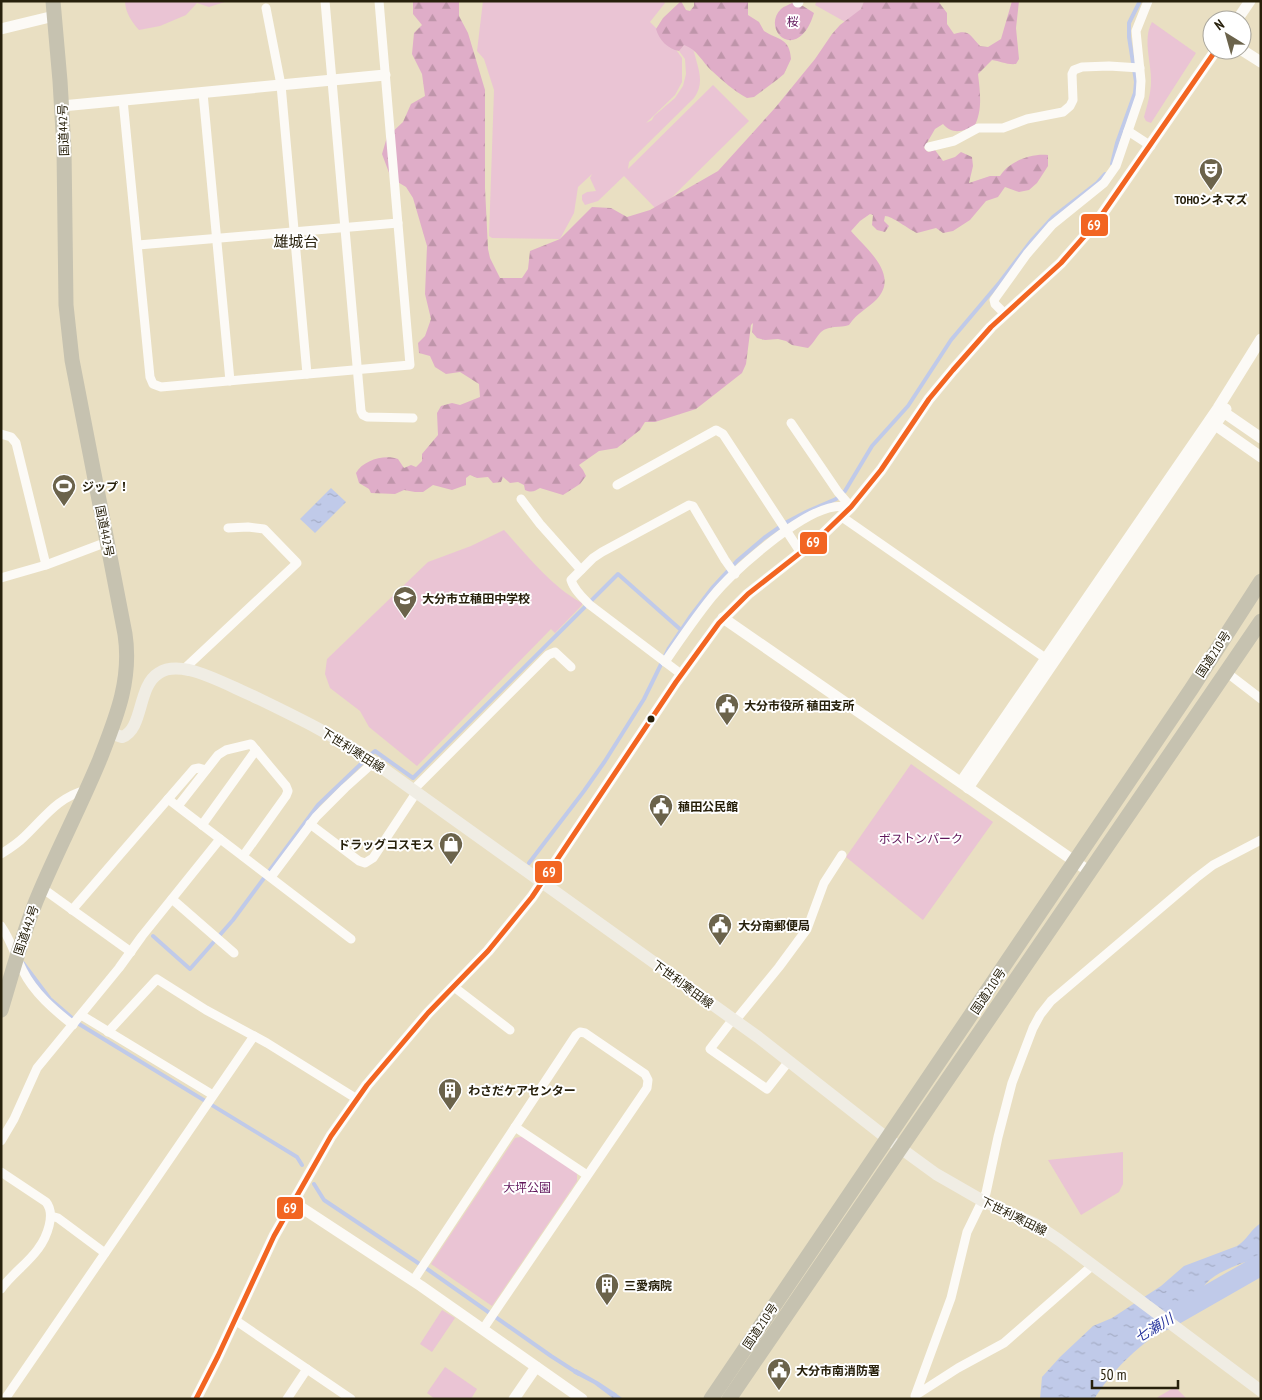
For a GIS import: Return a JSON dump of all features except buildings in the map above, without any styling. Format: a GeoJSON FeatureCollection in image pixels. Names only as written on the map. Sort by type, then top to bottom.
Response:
{"type":"FeatureCollection","features":[{"type":"Feature","properties":{"kind":"highway","name":"国道442号"},"geometry":{"type":"LineString","coordinates":[[1,1010],[17,956],[42,888],[110,733],[123,695],[127,664],[125,634],[81,410],[68,332],[62,106],[54,9]]}},
{"type":"Feature","properties":{"kind":"highway","name":"国道210号"},"geometry":{"type":"LineString","coordinates":[[711,1399],[1192,688],[1261,581]]}},
{"type":"Feature","properties":{"kind":"highway","name":"国道210号"},"geometry":{"type":"LineString","coordinates":[[729,1399],[1261,621]]}},
{"type":"Feature","properties":{"kind":"main road","name":"下世利寒田線"},"geometry":{"type":"LineString","coordinates":[[110,733],[122,736],[129,733],[147,686],[154,676],[164,670],[184,669],[224,683],[332,736],[374,762],[734,1020],[888,1139],[942,1178],[983,1201],[1035,1224],[1059,1240],[1261,1391]]}},
{"type":"Feature","properties":{"kind":"street"},"geometry":{"type":"LineString","coordinates":[[325,1],[357,369],[363,415],[367,417],[414,418]]}},
{"type":"Feature","properties":{"kind":"street"},"geometry":{"type":"LineString","coordinates":[[123,100],[150,377],[153,384],[162,387],[410,365],[379,1]]}},
{"type":"Feature","properties":{"kind":"street"},"geometry":{"type":"LineString","coordinates":[[1005,314],[995,304],[995,298],[1027,254],[1052,225],[1104,183],[1116,166],[1140,96],[1140,68],[1136,31],[1148,1]]}},
{"type":"Feature","properties":{"kind":"street"},"geometry":{"type":"LineString","coordinates":[[266,8],[281,85],[307,374]]}},
{"type":"Feature","properties":{"kind":"street"},"geometry":{"type":"LineString","coordinates":[[1,28],[54,9]]}},
{"type":"Feature","properties":{"kind":"street"},"geometry":{"type":"LineString","coordinates":[[196,1399],[274,1236],[331,1136],[357,1100],[390,1057],[428,1013],[488,951],[542,884],[681,674],[723,618],[748,594],[801,553],[852,507],[881,470],[939,387],[982,337],[1056,267],[1086,235],[1110,205],[1209,60]]}},
{"type":"Feature","properties":{"kind":"street"},"geometry":{"type":"LineString","coordinates":[[929,147],[946,144],[978,128],[1003,128],[1023,120],[1063,112],[1070,106],[1073,100],[1072,74],[1074,70],[1082,67],[1140,68]]}},
{"type":"Feature","properties":{"kind":"street"},"geometry":{"type":"LineString","coordinates":[[62,106],[385,75]]}},
{"type":"Feature","properties":{"kind":"street"},"geometry":{"type":"LineString","coordinates":[[203,93],[230,381]]}},
{"type":"Feature","properties":{"kind":"street"},"geometry":{"type":"LineString","coordinates":[[1128,131],[1151,146]]}},
{"type":"Feature","properties":{"kind":"street"},"geometry":{"type":"LineString","coordinates":[[138,245],[398,223]]}},
{"type":"Feature","properties":{"kind":"street"},"geometry":{"type":"LineString","coordinates":[[1221,410],[1261,339]]}},
{"type":"Feature","properties":{"kind":"street"},"geometry":{"type":"LineString","coordinates":[[965,785],[1261,352]]}},
{"type":"Feature","properties":{"kind":"street"},"geometry":{"type":"LineString","coordinates":[[1221,410],[1261,438]]}},
{"type":"Feature","properties":{"kind":"street"},"geometry":{"type":"LineString","coordinates":[[792,423],[840,495],[852,507]]}},
{"type":"Feature","properties":{"kind":"street"},"geometry":{"type":"LineString","coordinates":[[1212,423],[1261,457]]}},
{"type":"Feature","properties":{"kind":"street"},"geometry":{"type":"LineString","coordinates":[[617,485],[716,430],[723,434],[801,553]]}},
{"type":"Feature","properties":{"kind":"street"},"geometry":{"type":"LineString","coordinates":[[1,434],[12,437],[16,442],[46,566]]}},
{"type":"Feature","properties":{"kind":"street"},"geometry":{"type":"LineString","coordinates":[[522,498],[536,519],[581,570]]}},
{"type":"Feature","properties":{"kind":"street"},"geometry":{"type":"LineString","coordinates":[[681,674],[589,603],[571,580],[602,552],[691,505],[694,506],[724,560],[735,574]]}},
{"type":"Feature","properties":{"kind":"street"},"geometry":{"type":"LineString","coordinates":[[665,662],[709,601],[784,527],[828,508],[838,506],[852,507]]}},
{"type":"Feature","properties":{"kind":"street"},"geometry":{"type":"LineString","coordinates":[[842,517],[1049,661]]}},
{"type":"Feature","properties":{"kind":"street"},"geometry":{"type":"LineString","coordinates":[[184,669],[297,563],[264,530],[248,527],[228,528]]}},
{"type":"Feature","properties":{"kind":"street"},"geometry":{"type":"LineString","coordinates":[[1,578],[46,566],[107,542]]}},
{"type":"Feature","properties":{"kind":"street"},"geometry":{"type":"LineString","coordinates":[[723,618],[1090,872]]}},
{"type":"Feature","properties":{"kind":"street"},"geometry":{"type":"LineString","coordinates":[[310,824],[359,862],[365,863],[373,858],[414,792],[548,655],[555,652],[571,667]]}},
{"type":"Feature","properties":{"kind":"street"},"geometry":{"type":"LineString","coordinates":[[1226,672],[1261,699]]}},
{"type":"Feature","properties":{"kind":"street"},"geometry":{"type":"LineString","coordinates":[[178,806],[218,755],[224,751],[250,743],[286,786],[288,791],[243,856]]}},
{"type":"Feature","properties":{"kind":"street"},"geometry":{"type":"LineString","coordinates":[[202,825],[256,750]]}},
{"type":"Feature","properties":{"kind":"street"},"geometry":{"type":"LineString","coordinates":[[270,877],[310,824],[345,788],[374,762]]}},
{"type":"Feature","properties":{"kind":"street"},"geometry":{"type":"LineString","coordinates":[[72,910],[194,770],[199,768],[206,770]]}},
{"type":"Feature","properties":{"kind":"street"},"geometry":{"type":"LineString","coordinates":[[1,854],[24,837],[57,803],[72,794],[86,790]]}},
{"type":"Feature","properties":{"kind":"street"},"geometry":{"type":"LineString","coordinates":[[168,799],[351,939]]}},
{"type":"Feature","properties":{"kind":"street"},"geometry":{"type":"LineString","coordinates":[[1,1141],[14,1119],[34,1073],[220,839]]}},
{"type":"Feature","properties":{"kind":"street"},"geometry":{"type":"LineString","coordinates":[[913,1397],[951,1298],[967,1232],[986,1194],[1010,1091],[1030,1035],[1044,1009],[1154,912],[1196,878],[1213,865],[1261,840]]}},
{"type":"Feature","properties":{"kind":"street"},"geometry":{"type":"LineString","coordinates":[[789,1061],[767,1089],[710,1049],[779,967],[807,929],[824,883],[842,855]]}},
{"type":"Feature","properties":{"kind":"street"},"geometry":{"type":"LineString","coordinates":[[42,888],[131,952]]}},
{"type":"Feature","properties":{"kind":"street"},"geometry":{"type":"LineString","coordinates":[[172,900],[234,953]]}},
{"type":"Feature","properties":{"kind":"street"},"geometry":{"type":"LineString","coordinates":[[1,926],[9,936],[27,978],[40,996],[73,1025]]}},
{"type":"Feature","properties":{"kind":"street"},"geometry":{"type":"LineString","coordinates":[[108,1032],[156,979],[206,1010],[254,1036],[357,1100]]}},
{"type":"Feature","properties":{"kind":"street"},"geometry":{"type":"LineString","coordinates":[[454,987],[510,1030]]}},
{"type":"Feature","properties":{"kind":"street"},"geometry":{"type":"LineString","coordinates":[[81,1015],[213,1095]]}},
{"type":"Feature","properties":{"kind":"street"},"geometry":{"type":"LineString","coordinates":[[416,1277],[576,1034],[582,1032],[592,1038],[644,1074],[647,1077],[648,1084],[486,1325]]}},
{"type":"Feature","properties":{"kind":"street"},"geometry":{"type":"LineString","coordinates":[[3,1398],[254,1036]]}},
{"type":"Feature","properties":{"kind":"street"},"geometry":{"type":"LineString","coordinates":[[515,1127],[587,1175]]}},
{"type":"Feature","properties":{"kind":"street"},"geometry":{"type":"LineString","coordinates":[[1,1172],[46,1202],[51,1216],[38,1249],[1,1289]]}},
{"type":"Feature","properties":{"kind":"street"},"geometry":{"type":"LineString","coordinates":[[293,1202],[416,1277],[486,1325],[536,1367],[582,1399]]}},
{"type":"Feature","properties":{"kind":"street"},"geometry":{"type":"LineString","coordinates":[[51,1216],[58,1218],[105,1253]]}},
{"type":"Feature","properties":{"kind":"street"},"geometry":{"type":"LineString","coordinates":[[913,1397],[958,1368],[1004,1343],[1093,1265]]}},
{"type":"Feature","properties":{"kind":"street"},"geometry":{"type":"LineString","coordinates":[[235,1320],[350,1399]]}},
{"type":"Feature","properties":{"kind":"street"},"geometry":{"type":"LineString","coordinates":[[514,1399],[536,1367]]}},
{"type":"Feature","properties":{"kind":"street"},"geometry":{"type":"LineString","coordinates":[[287,1399],[307,1369]]}},
{"type":"Feature","properties":{"kind":"green space"},"geometry":{"type":"Polygon","coordinates":[[[125,1],[228,1],[209,7],[197,3],[186,15],[160,26],[139,30],[129,17],[125,1]]]}},
{"type":"Feature","properties":{"kind":"green space"},"geometry":{"type":"Polygon","coordinates":[[[413,1],[459,1],[459,16],[468,33],[485,90],[485,188],[488,249],[490,258],[500,278],[522,278],[528,269],[530,251],[560,239],[592,207],[611,208],[627,217],[650,210],[718,171],[775,108],[815,59],[832,34],[840,25],[861,9],[864,1],[938,1],[947,13],[947,24],[954,34],[967,33],[980,46],[988,47],[1001,39],[1012,1],[1019,1],[1016,28],[1019,59],[1016,64],[992,60],[978,74],[980,108],[974,127],[962,131],[954,131],[943,124],[935,129],[924,148],[928,152],[935,150],[943,161],[955,157],[961,152],[972,157],[973,166],[969,183],[990,176],[1000,176],[1015,162],[1035,155],[1048,155],[1048,166],[1037,183],[1029,190],[1019,192],[1005,187],[998,197],[986,201],[970,220],[953,231],[943,233],[936,228],[917,233],[892,218],[885,216],[884,221],[889,226],[885,232],[877,230],[872,225],[873,215],[870,214],[851,231],[878,262],[885,280],[883,290],[877,299],[849,325],[824,330],[808,348],[792,345],[778,339],[765,340],[757,338],[752,332],[753,323],[751,325],[746,364],[742,373],[696,409],[655,422],[645,422],[640,430],[617,448],[599,451],[579,465],[586,476],[580,484],[563,495],[540,488],[527,491],[524,485],[518,482],[510,483],[503,477],[501,482],[493,483],[488,477],[477,478],[470,475],[466,478],[466,485],[452,490],[433,485],[423,492],[404,490],[395,494],[371,493],[369,489],[359,483],[356,473],[359,468],[375,459],[387,457],[398,459],[404,468],[411,465],[416,467],[422,461],[422,454],[438,435],[437,413],[441,406],[452,403],[460,405],[480,397],[479,384],[460,372],[446,374],[435,367],[430,356],[419,353],[418,343],[425,336],[431,319],[425,294],[427,246],[413,198],[406,187],[391,178],[382,154],[387,137],[403,122],[411,104],[425,96],[422,74],[412,54],[414,33],[422,25],[413,14],[413,1]]]}},
{"type":"Feature","properties":{"kind":"green space"},"geometry":{"type":"Polygon","coordinates":[[[483,1],[663,1],[665,3],[650,22],[672,44],[682,58],[682,82],[675,95],[646,123],[652,120],[654,116],[675,98],[683,86],[686,74],[685,59],[679,51],[684,44],[693,48],[700,74],[698,92],[629,162],[628,169],[713,85],[749,121],[658,211],[624,176],[598,201],[585,205],[582,195],[587,192],[596,191],[590,178],[592,174],[578,187],[574,213],[560,239],[492,238],[489,236],[494,90],[484,59],[477,51],[483,1]]]}},
{"type":"Feature","properties":{"kind":"green space"},"geometry":{"type":"Polygon","coordinates":[[[681,1],[686,10],[690,11],[694,6],[694,1],[748,1],[748,15],[759,22],[764,31],[782,40],[788,47],[791,59],[784,74],[754,97],[747,98],[720,78],[689,47],[684,45],[679,51],[668,46],[659,37],[656,29],[663,18],[681,1]]]}},
{"type":"Feature","properties":{"kind":"green space"},"geometry":{"type":"Polygon","coordinates":[[[817,1],[864,1],[861,9],[847,23],[815,5],[817,1]]]}},
{"type":"Feature","properties":{"kind":"green space","name":"桜"},"geometry":{"type":"Polygon","coordinates":[[[792,3],[803,6],[814,13],[807,29],[799,37],[791,40],[784,38],[778,33],[775,26],[776,17],[781,9],[792,3]]]}},
{"type":"Feature","properties":{"kind":"green space"},"geometry":{"type":"Polygon","coordinates":[[[1152,22],[1196,53],[1151,123],[1146,121],[1144,117],[1151,86],[1148,36],[1152,22]]]}},
{"type":"Feature","properties":{"kind":"green space"},"geometry":{"type":"Polygon","coordinates":[[[504,530],[550,579],[582,603],[582,605],[555,633],[551,629],[417,766],[369,727],[360,711],[330,688],[325,674],[327,659],[428,562],[471,546],[504,530]]]}},
{"type":"Feature","properties":{"kind":"green space","name":"ボストンパーク"},"geometry":{"type":"Polygon","coordinates":[[[911,764],[993,822],[923,920],[846,857],[911,764]]]}},
{"type":"Feature","properties":{"kind":"green space","name":"大坪公園"},"geometry":{"type":"Polygon","coordinates":[[[525,1136],[577,1171],[577,1181],[492,1306],[431,1264],[515,1138],[525,1136]]]}},
{"type":"Feature","properties":{"kind":"green space"},"geometry":{"type":"Polygon","coordinates":[[[1123,1152],[1123,1184],[1119,1192],[1081,1215],[1048,1160],[1123,1152]]]}},
{"type":"Feature","properties":{"kind":"green space"},"geometry":{"type":"Polygon","coordinates":[[[442,1310],[455,1318],[432,1352],[420,1344],[442,1310]]]}},
{"type":"Feature","properties":{"kind":"green space"},"geometry":{"type":"Polygon","coordinates":[[[445,1367],[477,1389],[471,1399],[435,1399],[427,1393],[445,1367]]]}},
{"type":"Feature","properties":{"kind":"green space"},"geometry":{"type":"Polygon","coordinates":[[[1175,1387],[1187,1399],[1156,1399],[1158,1397],[1175,1387]]]}},
{"type":"Feature","properties":{"kind":"water"},"geometry":{"type":"Polygon","coordinates":[[[331,488],[346,502],[315,533],[300,519],[331,488]]]}},
{"type":"Feature","properties":{"kind":"water"},"geometry":{"type":"Polygon","coordinates":[[[1261,1223],[1261,1257],[1231,1267],[1210,1279],[1183,1314],[1127,1359],[1094,1399],[1040,1399],[1042,1377],[1093,1326],[1112,1318],[1161,1286],[1184,1266],[1237,1246],[1261,1223]]]}},
{"type":"Feature","properties":{"kind":"water"},"geometry":{"type":"Polygon","coordinates":[[[576,1369],[617,1394],[614,1399],[594,1384],[573,1373],[576,1369]]]}},
{"type":"Feature","properties":{"kind":"waterway"},"geometry":{"type":"LineString","coordinates":[[1112,164],[1117,143],[1135,93],[1136,82],[1129,37],[1129,23],[1140,1]]}},
{"type":"Feature","properties":{"kind":"waterway"},"geometry":{"type":"LineString","coordinates":[[529,863],[605,761],[644,699],[669,648],[713,587],[737,561],[764,538],[787,522],[836,499],[845,491],[872,446],[908,406],[951,340],[1000,282],[1032,240],[1053,217],[1097,183],[1105,174]]}},
{"type":"Feature","properties":{"kind":"waterway"},"geometry":{"type":"LineString","coordinates":[[370,755],[375,751],[413,778],[618,574],[681,630]]}},
{"type":"Feature","properties":{"kind":"waterway"},"geometry":{"type":"LineString","coordinates":[[153,936],[190,969],[233,920],[318,805],[365,760]]}},
{"type":"Feature","properties":{"kind":"waterway"},"geometry":{"type":"LineString","coordinates":[[23,963],[50,999],[79,1024],[297,1157],[302,1165]]}},
{"type":"Feature","properties":{"kind":"waterway"},"geometry":{"type":"LineString","coordinates":[[314,1184],[324,1200],[579,1374]]}},
{"type":"Feature","properties":{"kind":"waterway","name":"七瀬川"},"geometry":{"type":"LineString","coordinates":[[1165,1320],[1261,1265]]}},
{"type":"Feature","properties":{"kind":"waterway"},"geometry":{"type":"LineString","coordinates":[[613,1394],[620,1399]]}},
{"type":"Feature","properties":{"kind":"transit line","name":"69"},"geometry":{"type":"LineString","coordinates":[[196,1399],[274,1236],[331,1136],[367,1085],[428,1013],[488,951],[532,897],[676,682],[719,623],[748,594],[818,539],[851,507],[881,470],[929,399],[953,370],[991,327],[1061,263],[1096,223],[1209,60]]}},
{"type":"Feature","properties":{"kind":"place","name":"TOHOシネマズ"},"geometry":{"type":"Point","coordinates":[1211,191]}},
{"type":"Feature","properties":{"kind":"place","name":"ジップ！"},"geometry":{"type":"Point","coordinates":[64,507]}},
{"type":"Feature","properties":{"kind":"place","name":"大分市立稙田中学校"},"geometry":{"type":"Point","coordinates":[405,619]}},
{"type":"Feature","properties":{"kind":"place","name":"大分市役所 稙田支所"},"geometry":{"type":"Point","coordinates":[727,726]}},
{"type":"Feature","properties":{"kind":"place","name":"稙田公民館"},"geometry":{"type":"Point","coordinates":[661,827]}},
{"type":"Feature","properties":{"kind":"place","name":"ドラッグコスモス"},"geometry":{"type":"Point","coordinates":[451,865]}},
{"type":"Feature","properties":{"kind":"place","name":"大分南郵便局"},"geometry":{"type":"Point","coordinates":[720,946]}},
{"type":"Feature","properties":{"kind":"place","name":"わさだケアセンター"},"geometry":{"type":"Point","coordinates":[450,1111]}},
{"type":"Feature","properties":{"kind":"place","name":"三愛病院"},"geometry":{"type":"Point","coordinates":[607,1306]}},
{"type":"Feature","properties":{"kind":"place","name":"大分市南消防署"},"geometry":{"type":"Point","coordinates":[779,1391]}},
{"type":"Feature","properties":{"kind":"district","name":"雄城台"},"geometry":{"type":"Point","coordinates":[296,241]}}]}
